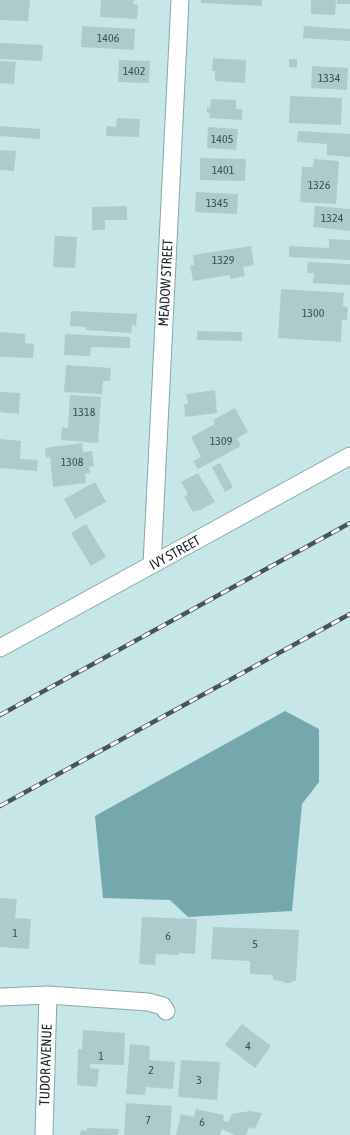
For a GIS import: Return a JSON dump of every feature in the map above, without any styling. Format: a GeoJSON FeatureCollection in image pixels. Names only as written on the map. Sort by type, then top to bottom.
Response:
{"type":"FeatureCollection","features":[{"type":"Feature","properties":{"kind":"street","name":"MEADOW STREET"},"geometry":{"type":"LineString","coordinates":[[152,565],[180,0]]}},
{"type":"Feature","properties":{"kind":"street","name":"IVY STREET"},"geometry":{"type":"LineString","coordinates":[[0,648],[350,456]]}},
{"type":"Feature","properties":{"kind":"street"},"geometry":{"type":"LineString","coordinates":[[0,996],[48,995],[148,1002],[163,1006],[166,1011]]}},
{"type":"Feature","properties":{"kind":"street","name":"TUDOR AVENUE"},"geometry":{"type":"LineString","coordinates":[[44,1135],[48,995]]}},
{"type":"Feature","properties":{"kind":"water"},"geometry":{"type":"Polygon","coordinates":[[[285,711],[319,729],[319,782],[302,804],[292,911],[188,917],[170,900],[103,898],[95,816],[285,711]]]}},
{"type":"Feature","properties":{"kind":"building"},"geometry":{"type":"Polygon","coordinates":[[[0,0],[30,0],[28,21],[0,20],[0,0]]]}},
{"type":"Feature","properties":{"kind":"building"},"geometry":{"type":"Polygon","coordinates":[[[101,0],[134,0],[133,4],[138,5],[137,19],[100,17],[101,0]]]}},
{"type":"Feature","properties":{"kind":"building"},"geometry":{"type":"Polygon","coordinates":[[[201,0],[262,0],[262,6],[201,3],[201,0]]]}},
{"type":"Feature","properties":{"kind":"building"},"geometry":{"type":"Polygon","coordinates":[[[311,0],[336,0],[335,15],[311,14],[311,0]]]}},
{"type":"Feature","properties":{"kind":"building"},"geometry":{"type":"Polygon","coordinates":[[[337,0],[350,0],[350,4],[337,4],[337,0]]]}},
{"type":"Feature","properties":{"kind":"building"},"geometry":{"type":"Polygon","coordinates":[[[82,26],[135,29],[134,50],[81,47],[82,26]]]}},
{"type":"Feature","properties":{"kind":"building"},"geometry":{"type":"Polygon","coordinates":[[[304,26],[350,29],[350,41],[303,38],[304,26]]]}},
{"type":"Feature","properties":{"kind":"building"},"geometry":{"type":"Polygon","coordinates":[[[0,43],[43,45],[42,61],[0,59],[0,43]]]}},
{"type":"Feature","properties":{"kind":"building"},"geometry":{"type":"Polygon","coordinates":[[[213,58],[246,60],[245,83],[215,81],[215,71],[212,71],[213,58]]]}},
{"type":"Feature","properties":{"kind":"building"},"geometry":{"type":"Polygon","coordinates":[[[289,59],[297,59],[297,68],[289,67],[289,59]]]}},
{"type":"Feature","properties":{"kind":"building"},"geometry":{"type":"Polygon","coordinates":[[[119,60],[150,61],[149,83],[118,82],[119,60]]]}},
{"type":"Feature","properties":{"kind":"building"},"geometry":{"type":"Polygon","coordinates":[[[0,61],[16,62],[14,84],[0,83],[0,61]]]}},
{"type":"Feature","properties":{"kind":"building"},"geometry":{"type":"Polygon","coordinates":[[[312,66],[348,68],[347,90],[311,88],[312,66]]]}},
{"type":"Feature","properties":{"kind":"building"},"geometry":{"type":"Polygon","coordinates":[[[290,96],[342,98],[341,125],[289,123],[290,96]]]}},
{"type":"Feature","properties":{"kind":"building"},"geometry":{"type":"Polygon","coordinates":[[[211,99],[236,100],[236,109],[242,109],[242,120],[209,118],[210,113],[207,113],[207,107],[210,108],[211,99]]]}},
{"type":"Feature","properties":{"kind":"building"},"geometry":{"type":"Polygon","coordinates":[[[117,118],[140,119],[139,137],[106,136],[107,126],[116,127],[117,118]]]}},
{"type":"Feature","properties":{"kind":"building"},"geometry":{"type":"Polygon","coordinates":[[[0,126],[40,129],[40,139],[0,136],[0,126]]]}},
{"type":"Feature","properties":{"kind":"building"},"geometry":{"type":"Polygon","coordinates":[[[208,127],[238,129],[236,150],[207,148],[208,127]]]}},
{"type":"Feature","properties":{"kind":"building"},"geometry":{"type":"Polygon","coordinates":[[[298,131],[350,134],[350,157],[327,155],[327,144],[297,142],[298,131]]]}},
{"type":"Feature","properties":{"kind":"building"},"geometry":{"type":"Polygon","coordinates":[[[0,150],[16,151],[14,171],[0,170],[0,150]]]}},
{"type":"Feature","properties":{"kind":"building"},"geometry":{"type":"Polygon","coordinates":[[[200,158],[246,159],[245,181],[200,180],[200,158]]]}},
{"type":"Feature","properties":{"kind":"building"},"geometry":{"type":"Polygon","coordinates":[[[314,159],[339,161],[336,204],[300,202],[302,167],[313,167],[314,159]]]}},
{"type":"Feature","properties":{"kind":"building"},"geometry":{"type":"Polygon","coordinates":[[[196,192],[238,194],[237,214],[195,212],[196,192]]]}},
{"type":"Feature","properties":{"kind":"building"},"geometry":{"type":"Polygon","coordinates":[[[127,206],[127,220],[105,220],[105,230],[92,230],[92,207],[127,206]]]}},
{"type":"Feature","properties":{"kind":"building"},"geometry":{"type":"Polygon","coordinates":[[[315,206],[350,209],[350,231],[313,227],[315,206]]]}},
{"type":"Feature","properties":{"kind":"building"},"geometry":{"type":"Polygon","coordinates":[[[55,236],[77,237],[75,268],[53,267],[55,236]]]}},
{"type":"Feature","properties":{"kind":"building"},"geometry":{"type":"Polygon","coordinates":[[[329,239],[350,240],[350,260],[289,257],[289,246],[329,248],[329,239]]]}},
{"type":"Feature","properties":{"kind":"building"},"geometry":{"type":"Polygon","coordinates":[[[251,246],[254,265],[243,267],[245,276],[230,279],[230,275],[193,281],[190,265],[194,265],[193,255],[251,246]]]}},
{"type":"Feature","properties":{"kind":"building"},"geometry":{"type":"Polygon","coordinates":[[[308,262],[350,264],[350,285],[313,283],[314,273],[307,273],[308,262]]]}},
{"type":"Feature","properties":{"kind":"building"},"geometry":{"type":"Polygon","coordinates":[[[281,289],[344,293],[343,306],[348,307],[347,320],[342,320],[341,342],[278,338],[281,289]]]}},
{"type":"Feature","properties":{"kind":"building"},"geometry":{"type":"Polygon","coordinates":[[[71,311],[137,314],[136,326],[132,325],[131,333],[86,330],[86,327],[70,326],[71,311]]]}},
{"type":"Feature","properties":{"kind":"building"},"geometry":{"type":"Polygon","coordinates":[[[197,331],[242,332],[242,341],[197,340],[197,331]]]}},
{"type":"Feature","properties":{"kind":"building"},"geometry":{"type":"Polygon","coordinates":[[[0,332],[25,334],[25,343],[34,344],[33,358],[0,357],[0,332]]]}},
{"type":"Feature","properties":{"kind":"building"},"geometry":{"type":"Polygon","coordinates":[[[65,334],[130,337],[130,348],[91,347],[90,356],[64,355],[65,334]]]}},
{"type":"Feature","properties":{"kind":"building"},"geometry":{"type":"Polygon","coordinates":[[[66,365],[111,368],[110,381],[103,381],[102,394],[64,392],[66,365]]]}},
{"type":"Feature","properties":{"kind":"building"},"geometry":{"type":"Polygon","coordinates":[[[215,390],[217,413],[185,417],[184,404],[188,404],[186,394],[215,390]]]}},
{"type":"Feature","properties":{"kind":"building"},"geometry":{"type":"Polygon","coordinates":[[[0,392],[20,393],[19,414],[0,412],[0,392]]]}},
{"type":"Feature","properties":{"kind":"building"},"geometry":{"type":"Polygon","coordinates":[[[70,395],[101,397],[98,443],[61,440],[62,427],[68,428],[70,395]]]}},
{"type":"Feature","properties":{"kind":"building"},"geometry":{"type":"Polygon","coordinates":[[[235,408],[248,432],[237,438],[241,446],[198,469],[193,461],[201,457],[191,437],[215,424],[213,420],[235,408]]]}},
{"type":"Feature","properties":{"kind":"building"},"geometry":{"type":"Polygon","coordinates":[[[0,439],[21,441],[20,459],[38,460],[37,471],[0,468],[0,439]]]}},
{"type":"Feature","properties":{"kind":"building"},"geometry":{"type":"Polygon","coordinates":[[[82,443],[83,452],[92,451],[94,466],[89,467],[90,473],[85,474],[86,483],[53,487],[50,457],[46,458],[45,448],[82,443]]]}},
{"type":"Feature","properties":{"kind":"building"},"geometry":{"type":"Polygon","coordinates":[[[220,463],[233,487],[225,492],[212,467],[220,463]]]}},
{"type":"Feature","properties":{"kind":"building"},"geometry":{"type":"Polygon","coordinates":[[[198,473],[215,502],[193,512],[184,497],[188,494],[181,482],[198,473]]]}},
{"type":"Feature","properties":{"kind":"building"},"geometry":{"type":"Polygon","coordinates":[[[95,482],[106,502],[75,519],[64,499],[95,482]]]}},
{"type":"Feature","properties":{"kind":"building"},"geometry":{"type":"Polygon","coordinates":[[[86,524],[106,557],[91,566],[71,533],[86,524]]]}},
{"type":"Feature","properties":{"kind":"building"},"geometry":{"type":"Polygon","coordinates":[[[0,898],[17,899],[15,918],[31,919],[29,949],[0,947],[0,898]]]}},
{"type":"Feature","properties":{"kind":"building"},"geometry":{"type":"Polygon","coordinates":[[[142,917],[197,919],[195,954],[156,954],[155,965],[139,964],[142,917]]]}},
{"type":"Feature","properties":{"kind":"building"},"geometry":{"type":"Polygon","coordinates":[[[213,927],[299,930],[296,980],[290,983],[285,983],[273,980],[273,975],[250,974],[250,961],[211,959],[213,927]]]}},
{"type":"Feature","properties":{"kind":"building"},"geometry":{"type":"Polygon","coordinates":[[[242,1024],[271,1046],[255,1068],[225,1045],[242,1024]]]}},
{"type":"Feature","properties":{"kind":"building"},"geometry":{"type":"Polygon","coordinates":[[[83,1030],[125,1033],[124,1065],[90,1064],[90,1068],[99,1069],[97,1087],[77,1085],[78,1049],[82,1049],[83,1030]]]}},
{"type":"Feature","properties":{"kind":"building"},"geometry":{"type":"Polygon","coordinates":[[[130,1044],[150,1046],[149,1060],[175,1062],[173,1089],[146,1087],[145,1095],[126,1094],[130,1044]]]}},
{"type":"Feature","properties":{"kind":"building"},"geometry":{"type":"Polygon","coordinates":[[[181,1060],[220,1062],[217,1100],[178,1097],[181,1060]]]}},
{"type":"Feature","properties":{"kind":"building"},"geometry":{"type":"Polygon","coordinates":[[[126,1103],[172,1106],[170,1135],[124,1135],[126,1103]]]}},
{"type":"Feature","properties":{"kind":"building"},"geometry":{"type":"Polygon","coordinates":[[[196,1109],[224,1115],[223,1121],[228,1122],[232,1114],[250,1111],[262,1113],[255,1129],[249,1127],[246,1135],[234,1135],[222,1129],[220,1135],[176,1135],[181,1114],[194,1117],[196,1109]]]}},
{"type":"Feature","properties":{"kind":"building"},"geometry":{"type":"Polygon","coordinates":[[[87,1128],[119,1129],[118,1135],[80,1135],[81,1130],[87,1131],[87,1128]]]}},
{"type":"Feature","properties":{"kind":"railway"},"geometry":{"type":"LineString","coordinates":[[0,715],[350,523]]}},
{"type":"Feature","properties":{"kind":"railway"},"geometry":{"type":"LineString","coordinates":[[0,806],[350,614]]}}]}
